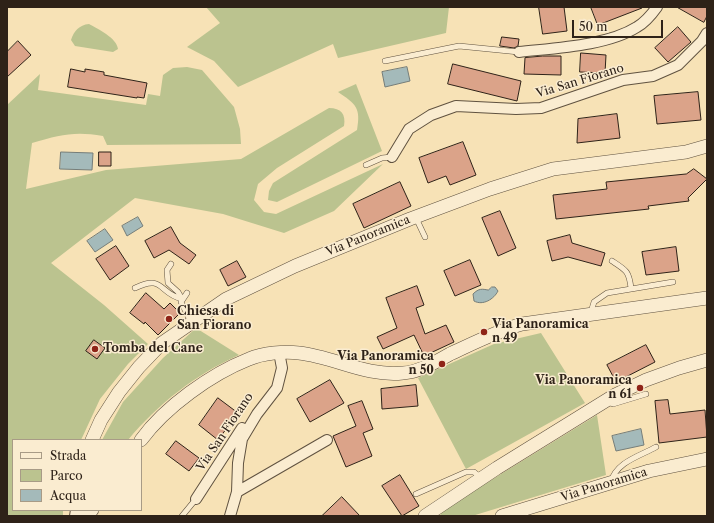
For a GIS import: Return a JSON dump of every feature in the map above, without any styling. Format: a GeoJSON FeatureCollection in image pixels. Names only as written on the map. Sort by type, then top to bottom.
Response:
{"type":"FeatureCollection","features":[{"type":"Feature","properties":{"kind":"street"},"geometry":{"type":"LineString","coordinates":[[519,52],[582,45],[617,36],[638,27],[657,7]]}},
{"type":"Feature","properties":{"kind":"street","name":"Via San Fiorano"},"geometry":{"type":"LineString","coordinates":[[392,157],[409,129],[431,115],[456,106],[516,109],[541,108],[623,80],[654,76],[678,65],[702,41],[707,33]]}},
{"type":"Feature","properties":{"kind":"street","name":"Via Panoramica"},"geometry":{"type":"LineString","coordinates":[[92,439],[104,415],[119,392],[139,367],[162,343],[226,299],[288,270],[416,217],[490,189],[553,169],[686,152],[707,146]]}},
{"type":"Feature","properties":{"kind":"street"},"geometry":{"type":"LineString","coordinates":[[142,439],[172,408],[197,388],[250,358],[279,352],[306,354],[382,374],[403,374],[418,370],[501,330],[522,324],[707,298]]}},
{"type":"Feature","properties":{"kind":"street","name":"Via San Fiorano"},"geometry":{"type":"LineString","coordinates":[[230,516],[236,492],[238,463],[242,440],[257,414],[277,388],[282,368],[279,352]]}},
{"type":"Feature","properties":{"kind":"street"},"geometry":{"type":"LineString","coordinates":[[425,516],[481,478],[604,402],[646,380],[707,360]]}},
{"type":"Feature","properties":{"kind":"street","name":"Via San Fiorano"},"geometry":{"type":"LineString","coordinates":[[196,499],[251,413],[279,381]]}},
{"type":"Feature","properties":{"kind":"street"},"geometry":{"type":"LineString","coordinates":[[236,492],[326,440]]}},
{"type":"Feature","properties":{"kind":"street","name":"Via Panoramica"},"geometry":{"type":"LineString","coordinates":[[502,516],[649,471],[707,459]]}},
{"type":"Feature","properties":{"kind":"lane"},"geometry":{"type":"LineString","coordinates":[[386,61],[459,46],[519,52]]}},
{"type":"Feature","properties":{"kind":"lane"},"geometry":{"type":"LineString","coordinates":[[366,165],[382,158],[392,157]]}},
{"type":"Feature","properties":{"kind":"lane"},"geometry":{"type":"LineString","coordinates":[[416,217],[425,237]]}},
{"type":"Feature","properties":{"kind":"lane"},"geometry":{"type":"LineString","coordinates":[[612,261],[627,271],[631,288]]}},
{"type":"Feature","properties":{"kind":"lane"},"geometry":{"type":"LineString","coordinates":[[171,264],[166,270],[168,283],[178,292],[182,299],[182,305],[191,322]]}},
{"type":"Feature","properties":{"kind":"lane"},"geometry":{"type":"LineString","coordinates":[[135,288],[148,282],[155,282],[173,297],[182,299]]}},
{"type":"Feature","properties":{"kind":"lane"},"geometry":{"type":"LineString","coordinates":[[590,315],[594,302],[607,292],[673,282]]}},
{"type":"Feature","properties":{"kind":"lane"},"geometry":{"type":"LineString","coordinates":[[182,299],[187,293]]}},
{"type":"Feature","properties":{"kind":"lane"},"geometry":{"type":"LineString","coordinates":[[604,402],[613,404],[646,394]]}},
{"type":"Feature","properties":{"kind":"lane"},"geometry":{"type":"LineString","coordinates":[[611,483],[613,474],[621,465],[656,447]]}},
{"type":"Feature","properties":{"kind":"lane"},"geometry":{"type":"LineString","coordinates":[[416,494],[466,472],[474,472],[481,478]]}},
{"type":"Feature","properties":{"kind":"lane"},"geometry":{"type":"LineString","coordinates":[[182,516],[196,499]]}},
{"type":"Feature","properties":{"kind":"green space"},"geometry":{"type":"Polygon","coordinates":[[[206,7],[449,7],[446,33],[338,58],[333,44],[238,87],[214,61],[187,47],[220,23],[206,7]]]}},
{"type":"Feature","properties":{"kind":"green space"},"geometry":{"type":"Polygon","coordinates":[[[89,24],[111,38],[117,45],[118,49],[113,52],[75,46],[71,40],[77,29],[89,24]]]}},
{"type":"Feature","properties":{"kind":"green space"},"geometry":{"type":"Polygon","coordinates":[[[187,67],[202,70],[234,107],[240,129],[241,144],[107,145],[103,136],[75,134],[59,136],[32,143],[26,189],[106,170],[241,159],[329,108],[337,109],[342,112],[344,126],[277,168],[258,184],[254,200],[264,212],[276,214],[383,164],[334,211],[284,233],[223,214],[135,198],[51,263],[104,305],[148,344],[128,364],[100,399],[81,439],[12,439],[12,511],[63,511],[63,516],[7,516],[7,105],[40,74],[38,90],[146,105],[148,94],[160,96],[163,75],[173,68],[187,67]]]}},
{"type":"Feature","properties":{"kind":"green space"},"geometry":{"type":"Polygon","coordinates":[[[356,84],[382,151],[277,202],[268,200],[269,191],[273,183],[357,130],[358,116],[356,107],[338,92],[356,84]]]}},
{"type":"Feature","properties":{"kind":"green space"},"geometry":{"type":"Polygon","coordinates":[[[196,328],[239,355],[208,371],[179,391],[152,414],[129,439],[103,439],[123,402],[163,358],[196,328]]]}},
{"type":"Feature","properties":{"kind":"green space"},"geometry":{"type":"Polygon","coordinates":[[[541,333],[585,403],[466,469],[418,378],[494,344],[541,333]]]}},
{"type":"Feature","properties":{"kind":"green space"},"geometry":{"type":"Polygon","coordinates":[[[597,415],[606,475],[472,516],[442,516],[440,514],[474,489],[488,482],[597,415]]]}},
{"type":"Feature","properties":{"kind":"water"},"geometry":{"type":"Polygon","coordinates":[[[407,67],[410,81],[385,87],[382,72],[407,67]]]}},
{"type":"Feature","properties":{"kind":"water"},"geometry":{"type":"Polygon","coordinates":[[[61,152],[93,153],[92,170],[60,169],[61,152]]]}},
{"type":"Feature","properties":{"kind":"water"},"geometry":{"type":"Polygon","coordinates":[[[138,217],[143,226],[127,236],[122,226],[138,217]]]}},
{"type":"Feature","properties":{"kind":"water"},"geometry":{"type":"Polygon","coordinates":[[[105,229],[113,240],[95,252],[87,241],[105,229]]]}},
{"type":"Feature","properties":{"kind":"water"},"geometry":{"type":"Polygon","coordinates":[[[495,287],[498,291],[494,297],[481,303],[474,301],[473,294],[475,292],[480,289],[488,290],[495,287]]]}},
{"type":"Feature","properties":{"kind":"water"},"geometry":{"type":"Polygon","coordinates":[[[641,429],[644,445],[616,451],[612,436],[641,429]]]}},
{"type":"Feature","properties":{"kind":"building"},"geometry":{"type":"Polygon","coordinates":[[[539,7],[564,7],[567,31],[543,34],[539,7]]]}},
{"type":"Feature","properties":{"kind":"building"},"geometry":{"type":"Polygon","coordinates":[[[591,7],[642,7],[642,8],[598,25],[591,7]]]}},
{"type":"Feature","properties":{"kind":"building"},"geometry":{"type":"Polygon","coordinates":[[[677,7],[707,7],[707,16],[704,22],[677,7]]]}},
{"type":"Feature","properties":{"kind":"building"},"geometry":{"type":"Polygon","coordinates":[[[678,27],[691,42],[668,62],[655,48],[678,27]]]}},
{"type":"Feature","properties":{"kind":"building"},"geometry":{"type":"Polygon","coordinates":[[[502,37],[519,39],[518,46],[514,48],[500,46],[502,37]]]}},
{"type":"Feature","properties":{"kind":"building"},"geometry":{"type":"Polygon","coordinates":[[[18,41],[31,55],[7,77],[7,52],[18,41]]]}},
{"type":"Feature","properties":{"kind":"building"},"geometry":{"type":"Polygon","coordinates":[[[581,53],[606,55],[605,73],[580,72],[581,53]]]}},
{"type":"Feature","properties":{"kind":"building"},"geometry":{"type":"Polygon","coordinates":[[[561,56],[561,75],[524,74],[525,58],[561,56]]]}},
{"type":"Feature","properties":{"kind":"building"},"geometry":{"type":"Polygon","coordinates":[[[453,64],[521,81],[517,101],[448,84],[453,64]]]}},
{"type":"Feature","properties":{"kind":"building"},"geometry":{"type":"Polygon","coordinates":[[[71,69],[85,72],[85,69],[104,72],[104,75],[147,83],[144,98],[68,87],[71,69]]]}},
{"type":"Feature","properties":{"kind":"building"},"geometry":{"type":"Polygon","coordinates":[[[698,92],[701,120],[657,124],[654,96],[698,92]]]}},
{"type":"Feature","properties":{"kind":"building"},"geometry":{"type":"Polygon","coordinates":[[[617,114],[620,138],[577,143],[578,119],[617,114]]]}},
{"type":"Feature","properties":{"kind":"building"},"geometry":{"type":"Polygon","coordinates":[[[463,142],[476,175],[450,185],[446,176],[428,183],[419,158],[463,142]]]}},
{"type":"Feature","properties":{"kind":"building"},"geometry":{"type":"Polygon","coordinates":[[[99,152],[111,152],[111,166],[99,166],[99,152]]]}},
{"type":"Feature","properties":{"kind":"building"},"geometry":{"type":"Polygon","coordinates":[[[694,169],[707,179],[688,198],[689,201],[648,206],[649,209],[556,219],[553,195],[607,189],[606,182],[686,174],[694,169]]]}},
{"type":"Feature","properties":{"kind":"building"},"geometry":{"type":"Polygon","coordinates":[[[400,182],[411,206],[364,228],[353,204],[400,182]]]}},
{"type":"Feature","properties":{"kind":"building"},"geometry":{"type":"Polygon","coordinates":[[[500,211],[516,248],[498,256],[482,218],[500,211]]]}},
{"type":"Feature","properties":{"kind":"building"},"geometry":{"type":"Polygon","coordinates":[[[171,227],[180,243],[196,255],[189,264],[169,250],[154,258],[145,241],[171,227]]]}},
{"type":"Feature","properties":{"kind":"building"},"geometry":{"type":"Polygon","coordinates":[[[570,235],[572,243],[605,253],[601,266],[568,257],[552,261],[547,241],[570,235]]]}},
{"type":"Feature","properties":{"kind":"building"},"geometry":{"type":"Polygon","coordinates":[[[116,246],[129,266],[110,280],[96,259],[116,246]]]}},
{"type":"Feature","properties":{"kind":"building"},"geometry":{"type":"Polygon","coordinates":[[[676,247],[679,271],[646,275],[642,252],[676,247]]]}},
{"type":"Feature","properties":{"kind":"building"},"geometry":{"type":"Polygon","coordinates":[[[470,260],[481,285],[455,296],[444,271],[470,260]]]}},
{"type":"Feature","properties":{"kind":"building"},"geometry":{"type":"Polygon","coordinates":[[[237,261],[246,277],[228,286],[220,270],[237,261]]]}},
{"type":"Feature","properties":{"kind":"building"},"geometry":{"type":"Polygon","coordinates":[[[417,286],[424,305],[416,308],[425,334],[446,325],[454,342],[424,356],[414,335],[383,349],[377,337],[397,328],[386,298],[417,286]]]}},
{"type":"Feature","properties":{"kind":"building"},"geometry":{"type":"Polygon","coordinates":[[[146,293],[164,309],[170,303],[180,313],[158,335],[145,322],[144,324],[130,313],[146,293]]]}},
{"type":"Feature","properties":{"kind":"building","name":"Tomba del Cane"},"geometry":{"type":"Polygon","coordinates":[[[94,340],[105,348],[97,359],[86,351],[94,340]]]}},
{"type":"Feature","properties":{"kind":"building"},"geometry":{"type":"Polygon","coordinates":[[[646,345],[655,362],[616,382],[607,365],[646,345]]]}},
{"type":"Feature","properties":{"kind":"building"},"geometry":{"type":"Polygon","coordinates":[[[330,380],[344,403],[310,422],[297,399],[330,380]]]}},
{"type":"Feature","properties":{"kind":"building"},"geometry":{"type":"Polygon","coordinates":[[[416,385],[418,406],[382,409],[381,389],[416,385]]]}},
{"type":"Feature","properties":{"kind":"building"},"geometry":{"type":"Polygon","coordinates":[[[218,398],[238,413],[218,440],[199,425],[218,398]]]}},
{"type":"Feature","properties":{"kind":"building"},"geometry":{"type":"Polygon","coordinates":[[[668,400],[670,414],[705,410],[707,437],[659,443],[655,401],[668,400]]]}},
{"type":"Feature","properties":{"kind":"building"},"geometry":{"type":"Polygon","coordinates":[[[362,401],[373,429],[363,433],[372,456],[346,467],[333,436],[356,426],[348,406],[362,401]]]}},
{"type":"Feature","properties":{"kind":"building"},"geometry":{"type":"Polygon","coordinates":[[[176,441],[199,458],[189,471],[166,454],[176,441]]]}},
{"type":"Feature","properties":{"kind":"building"},"geometry":{"type":"Polygon","coordinates":[[[400,475],[419,506],[402,516],[382,486],[400,475]]]}},
{"type":"Feature","properties":{"kind":"building"},"geometry":{"type":"Polygon","coordinates":[[[342,497],[360,516],[322,516],[342,497]]]}},
{"type":"Feature","properties":{"kind":"place","name":"Chiesa di San Fiorano"},"geometry":{"type":"Point","coordinates":[169,319]}},
{"type":"Feature","properties":{"kind":"place","name":"Via Panoramica n 49"},"geometry":{"type":"Point","coordinates":[484,332]}},
{"type":"Feature","properties":{"kind":"place","name":"Tomba del Cane"},"geometry":{"type":"Point","coordinates":[95,349]}},
{"type":"Feature","properties":{"kind":"place","name":"Via Panoramica n 50"},"geometry":{"type":"Point","coordinates":[442,364]}},
{"type":"Feature","properties":{"kind":"place","name":"Via Panoramica n 61"},"geometry":{"type":"Point","coordinates":[640,388]}}]}
